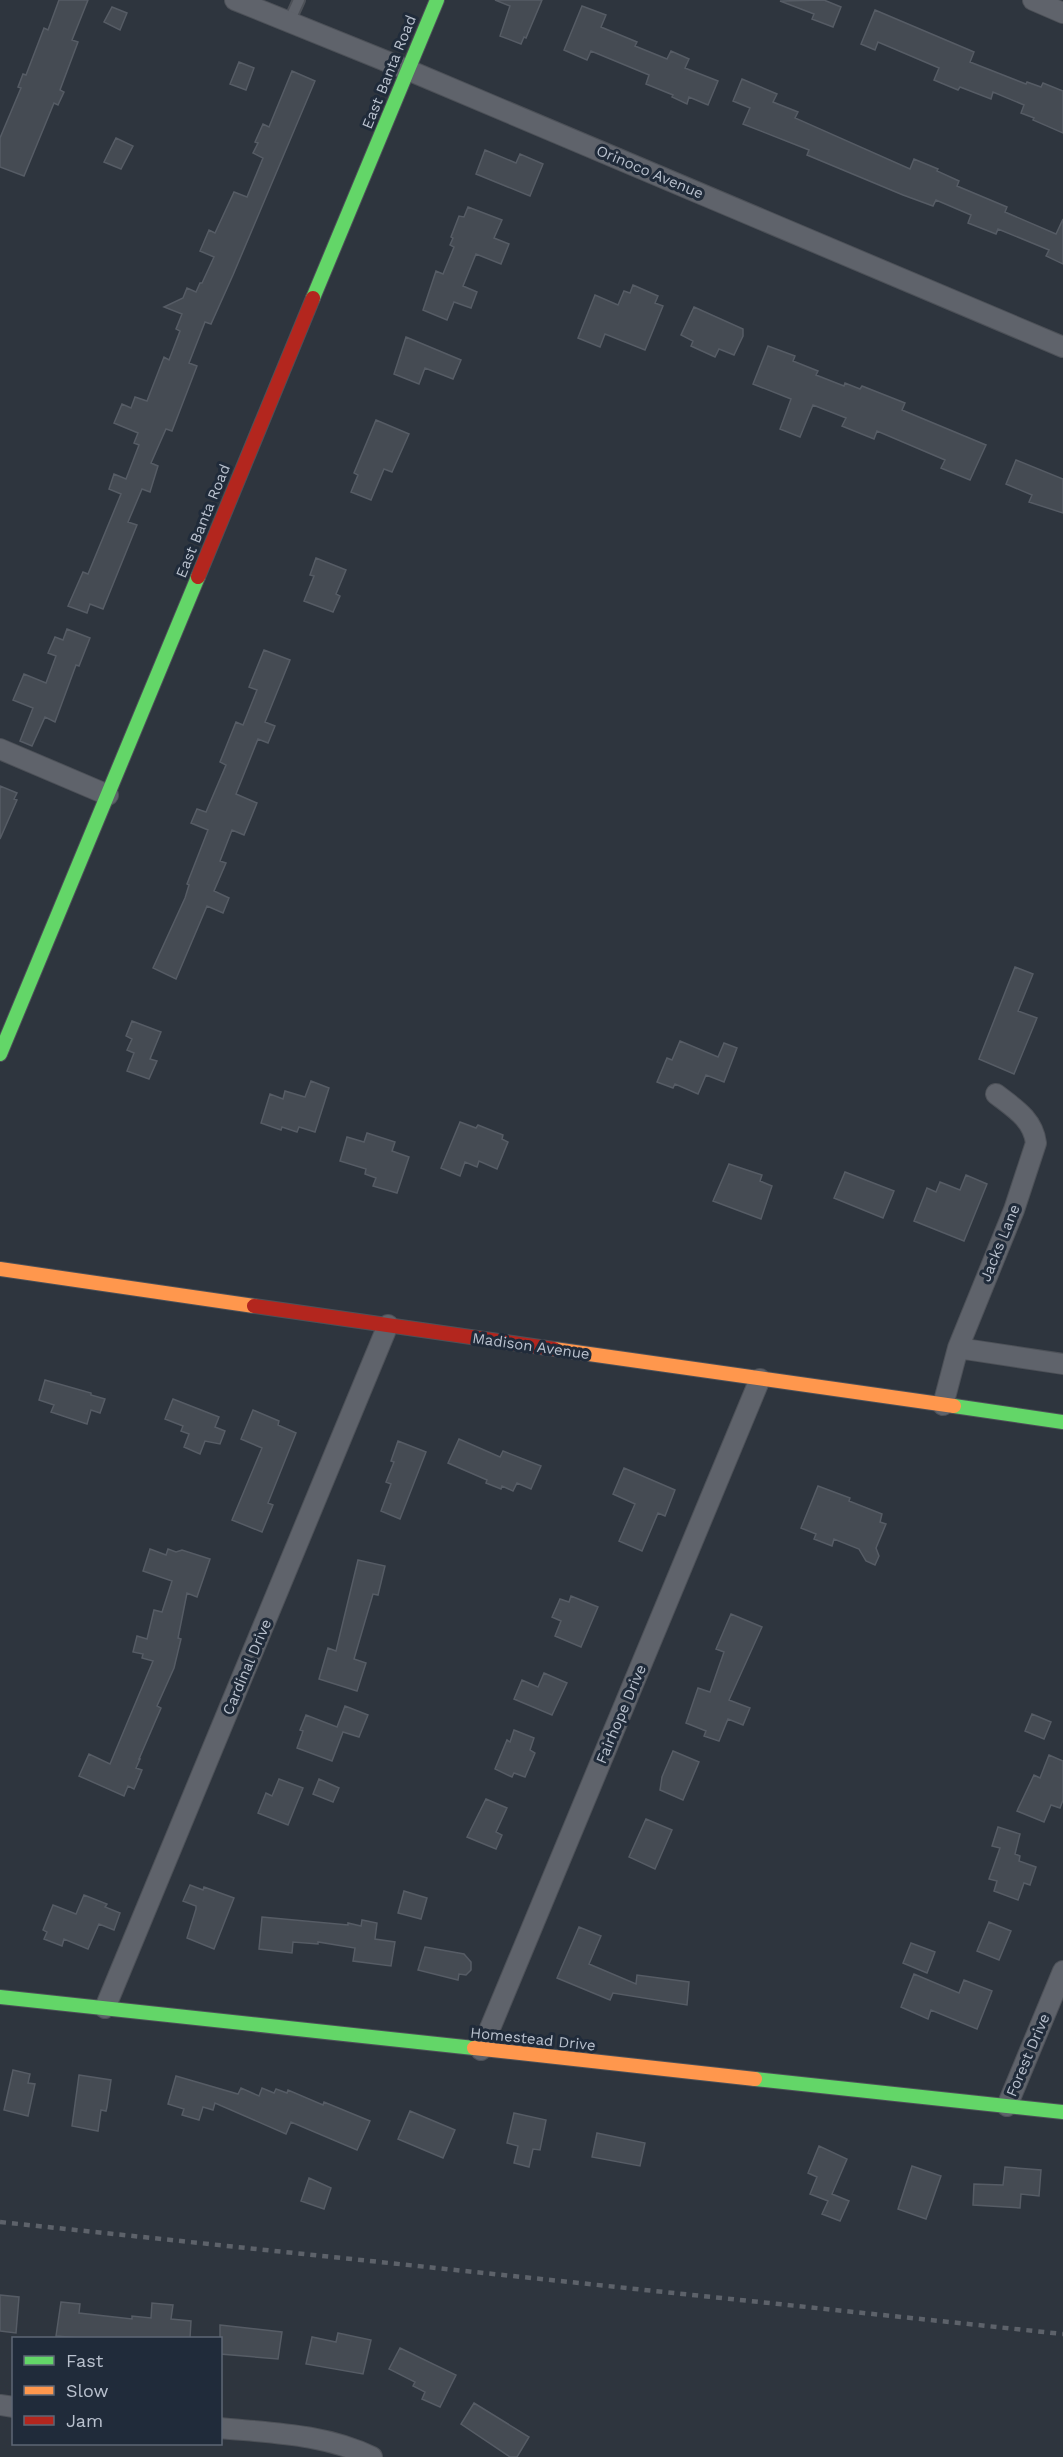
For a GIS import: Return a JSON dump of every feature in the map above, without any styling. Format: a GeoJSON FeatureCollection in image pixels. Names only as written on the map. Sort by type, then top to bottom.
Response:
{"type":"FeatureCollection","features":[{"type":"Feature","properties":{"kind":"street","name":"Orinoco Avenue"},"geometry":{"type":"LineString","coordinates":[[235,0],[408,70],[1063,347]]}},
{"type":"Feature","properties":{"kind":"street","name":"East Banta Road"},"geometry":{"type":"LineString","coordinates":[[0,1054],[437,0]]}},
{"type":"Feature","properties":{"kind":"street"},"geometry":{"type":"LineString","coordinates":[[1033,0],[1063,13]]}},
{"type":"Feature","properties":{"kind":"street"},"geometry":{"type":"LineString","coordinates":[[0,749],[108,795]]}},
{"type":"Feature","properties":{"kind":"street","name":"Jacks Lane"},"geometry":{"type":"LineString","coordinates":[[943,1405],[958,1348],[1014,1210],[1033,1158],[1036,1143],[1035,1133],[1021,1113],[996,1094]]}},
{"type":"Feature","properties":{"kind":"street","name":"Madison Avenue"},"geometry":{"type":"LineString","coordinates":[[0,1269],[1063,1422]]}},
{"type":"Feature","properties":{"kind":"street","name":"Cardinal Drive"},"geometry":{"type":"LineString","coordinates":[[105,2008],[388,1325]]}},
{"type":"Feature","properties":{"kind":"street"},"geometry":{"type":"LineString","coordinates":[[958,1348],[1063,1364]]}},
{"type":"Feature","properties":{"kind":"street","name":"Fairhope Drive"},"geometry":{"type":"LineString","coordinates":[[481,2050],[760,1378]]}},
{"type":"Feature","properties":{"kind":"street","name":"Forest Drive"},"geometry":{"type":"LineString","coordinates":[[1007,2106],[1063,1971]]}},
{"type":"Feature","properties":{"kind":"street","name":"Homestead Drive"},"geometry":{"type":"LineString","coordinates":[[0,1997],[1063,2112]]}},
{"type":"Feature","properties":{"kind":"street"},"geometry":{"type":"LineString","coordinates":[[222,2428],[305,2437],[362,2455]]}},
{"type":"Feature","properties":{"kind":"lane"},"geometry":{"type":"LineString","coordinates":[[289,22],[299,0]]}},
{"type":"Feature","properties":{"kind":"building"},"geometry":{"type":"Polygon","coordinates":[[[59,0],[88,0],[72,40],[78,42],[60,90],[64,92],[58,105],[54,103],[24,176],[0,167],[0,138],[21,88],[18,87],[23,74],[26,75],[44,28],[48,30],[59,0]]]}},
{"type":"Feature","properties":{"kind":"building"},"geometry":{"type":"Polygon","coordinates":[[[495,0],[542,0],[526,38],[524,37],[521,44],[500,36],[510,6],[495,0]]]}},
{"type":"Feature","properties":{"kind":"building"},"geometry":{"type":"Polygon","coordinates":[[[824,0],[841,7],[833,27],[812,19],[814,14],[780,1],[824,0]]]}},
{"type":"Feature","properties":{"kind":"building"},"geometry":{"type":"Polygon","coordinates":[[[582,6],[606,15],[601,27],[637,42],[635,46],[667,59],[671,51],[689,59],[685,68],[718,81],[708,105],[689,97],[687,104],[672,97],[673,95],[646,84],[649,75],[591,51],[587,60],[564,50],[582,6]]]}},
{"type":"Feature","properties":{"kind":"building"},"geometry":{"type":"Polygon","coordinates":[[[112,7],[127,13],[120,30],[104,22],[112,7]]]}},
{"type":"Feature","properties":{"kind":"building"},"geometry":{"type":"Polygon","coordinates":[[[875,10],[974,52],[970,62],[1026,84],[1027,82],[1041,87],[1043,83],[1063,91],[1063,133],[1021,113],[1024,105],[993,92],[991,99],[960,87],[958,90],[934,80],[939,68],[878,42],[875,50],[861,44],[875,10]]]}},
{"type":"Feature","properties":{"kind":"building"},"geometry":{"type":"Polygon","coordinates":[[[239,62],[254,68],[246,90],[230,84],[239,62]]]}},
{"type":"Feature","properties":{"kind":"building"},"geometry":{"type":"Polygon","coordinates":[[[292,71],[315,81],[211,324],[205,322],[189,363],[197,366],[172,431],[166,429],[151,463],[158,466],[150,492],[142,489],[128,522],[137,525],[103,609],[90,604],[87,613],[68,606],[83,572],[88,574],[121,494],[109,489],[114,474],[126,479],[139,445],[134,443],[138,433],[114,423],[122,404],[131,408],[135,397],[147,401],[164,357],[169,360],[180,331],[176,329],[182,314],[164,307],[183,298],[187,288],[196,292],[202,283],[214,257],[200,251],[209,230],[215,233],[234,192],[247,197],[263,158],[253,153],[258,143],[255,142],[263,124],[269,127],[292,71]]]}},
{"type":"Feature","properties":{"kind":"building"},"geometry":{"type":"Polygon","coordinates":[[[742,79],[777,94],[773,102],[798,112],[795,118],[910,169],[914,159],[938,169],[937,171],[959,181],[957,186],[1007,207],[1005,212],[1056,234],[1063,219],[1063,264],[1046,256],[1049,250],[998,229],[996,234],[968,223],[971,215],[936,200],[933,206],[903,195],[807,155],[809,150],[743,124],[750,108],[733,101],[742,79]]]}},
{"type":"Feature","properties":{"kind":"building"},"geometry":{"type":"Polygon","coordinates":[[[116,138],[133,146],[121,169],[104,162],[116,138]]]}},
{"type":"Feature","properties":{"kind":"building"},"geometry":{"type":"Polygon","coordinates":[[[485,150],[516,163],[520,154],[543,164],[530,196],[476,174],[485,150]]]}},
{"type":"Feature","properties":{"kind":"building"},"geometry":{"type":"Polygon","coordinates":[[[468,207],[502,220],[494,238],[509,244],[501,264],[476,254],[463,286],[477,292],[471,308],[454,302],[447,320],[423,310],[436,271],[443,274],[454,247],[450,245],[453,238],[451,237],[459,216],[464,217],[468,207]]]}},
{"type":"Feature","properties":{"kind":"building"},"geometry":{"type":"Polygon","coordinates":[[[633,285],[658,296],[655,303],[663,306],[645,350],[605,334],[600,347],[578,338],[595,295],[618,305],[624,291],[630,293],[633,285]]]}},
{"type":"Feature","properties":{"kind":"building"},"geometry":{"type":"Polygon","coordinates":[[[694,307],[743,329],[743,336],[734,355],[719,349],[715,357],[691,346],[693,341],[681,335],[694,307]]]}},
{"type":"Feature","properties":{"kind":"building"},"geometry":{"type":"Polygon","coordinates":[[[406,337],[461,360],[453,379],[425,368],[419,384],[394,374],[406,337]]]}},
{"type":"Feature","properties":{"kind":"building"},"geometry":{"type":"Polygon","coordinates":[[[768,346],[795,356],[793,361],[818,371],[816,375],[844,386],[845,383],[860,389],[862,386],[905,403],[902,410],[986,445],[970,480],[941,468],[945,460],[877,431],[874,439],[842,426],[846,418],[813,405],[800,437],[780,429],[791,399],[753,384],[768,346]]]}},
{"type":"Feature","properties":{"kind":"building"},"geometry":{"type":"Polygon","coordinates":[[[376,420],[409,434],[392,472],[384,469],[371,500],[351,492],[358,475],[354,473],[376,420]]]}},
{"type":"Feature","properties":{"kind":"building"},"geometry":{"type":"Polygon","coordinates":[[[1016,460],[1063,479],[1063,513],[1029,502],[1032,495],[1006,484],[1016,460]]]}},
{"type":"Feature","properties":{"kind":"building"},"geometry":{"type":"Polygon","coordinates":[[[316,558],[346,570],[336,594],[340,596],[333,612],[304,601],[314,576],[310,575],[316,558]]]}},
{"type":"Feature","properties":{"kind":"building"},"geometry":{"type":"Polygon","coordinates":[[[67,629],[90,638],[79,666],[76,665],[55,722],[45,717],[32,746],[20,741],[33,708],[13,700],[24,674],[46,683],[56,656],[48,653],[55,637],[63,640],[67,629]]]}},
{"type":"Feature","properties":{"kind":"building"},"geometry":{"type":"Polygon","coordinates":[[[264,650],[290,660],[265,722],[275,726],[268,743],[258,739],[236,794],[257,803],[244,835],[232,830],[220,861],[226,863],[214,891],[229,898],[223,913],[207,906],[176,979],[153,968],[185,898],[189,885],[187,884],[208,830],[191,823],[197,809],[206,812],[226,765],[220,762],[236,722],[243,725],[257,690],[249,687],[264,650]]]}},
{"type":"Feature","properties":{"kind":"building"},"geometry":{"type":"Polygon","coordinates":[[[0,786],[17,793],[14,799],[17,800],[0,839],[0,786]]]}},
{"type":"Feature","properties":{"kind":"building"},"geometry":{"type":"Polygon","coordinates":[[[1015,967],[1033,974],[1018,1011],[1037,1018],[1014,1074],[979,1059],[1015,967]]]}},
{"type":"Feature","properties":{"kind":"building"},"geometry":{"type":"Polygon","coordinates":[[[132,1021],[161,1032],[150,1059],[157,1061],[149,1079],[127,1071],[134,1053],[127,1050],[132,1039],[126,1036],[132,1021]]]}},
{"type":"Feature","properties":{"kind":"building"},"geometry":{"type":"Polygon","coordinates":[[[680,1041],[718,1057],[724,1043],[737,1048],[724,1082],[706,1075],[698,1094],[675,1084],[673,1088],[657,1082],[667,1058],[672,1060],[680,1041]]]}},
{"type":"Feature","properties":{"kind":"building"},"geometry":{"type":"Polygon","coordinates":[[[311,1081],[329,1088],[315,1132],[299,1127],[297,1132],[282,1127],[281,1130],[261,1123],[270,1094],[283,1099],[285,1091],[305,1097],[311,1081]]]}},
{"type":"Feature","properties":{"kind":"building"},"geometry":{"type":"Polygon","coordinates":[[[460,1122],[476,1128],[478,1125],[503,1135],[502,1139],[508,1142],[497,1169],[479,1161],[477,1167],[465,1162],[460,1176],[441,1168],[460,1122]]]}},
{"type":"Feature","properties":{"kind":"building"},"geometry":{"type":"Polygon","coordinates":[[[367,1133],[395,1142],[392,1151],[409,1157],[397,1193],[373,1186],[376,1178],[365,1174],[366,1169],[340,1161],[347,1137],[364,1142],[367,1133]]]}},
{"type":"Feature","properties":{"kind":"building"},"geometry":{"type":"Polygon","coordinates":[[[729,1164],[762,1175],[760,1181],[772,1186],[761,1219],[713,1201],[729,1164]]]}},
{"type":"Feature","properties":{"kind":"building"},"geometry":{"type":"Polygon","coordinates":[[[845,1172],[894,1191],[883,1218],[834,1198],[845,1172]]]}},
{"type":"Feature","properties":{"kind":"building"},"geometry":{"type":"Polygon","coordinates":[[[966,1175],[987,1184],[964,1241],[914,1221],[927,1188],[936,1192],[940,1182],[960,1190],[966,1175]]]}},
{"type":"Feature","properties":{"kind":"building"},"geometry":{"type":"Polygon","coordinates":[[[45,1380],[105,1399],[100,1413],[91,1410],[87,1424],[51,1412],[54,1405],[39,1400],[45,1380]]]}},
{"type":"Feature","properties":{"kind":"building"},"geometry":{"type":"Polygon","coordinates":[[[173,1399],[219,1417],[215,1427],[225,1431],[220,1444],[205,1441],[200,1454],[184,1447],[189,1434],[181,1431],[183,1426],[165,1419],[173,1399]]]}},
{"type":"Feature","properties":{"kind":"building"},"geometry":{"type":"Polygon","coordinates":[[[253,1410],[279,1421],[278,1425],[296,1433],[268,1503],[273,1505],[262,1532],[232,1520],[262,1448],[241,1439],[253,1410]]]}},
{"type":"Feature","properties":{"kind":"building"},"geometry":{"type":"Polygon","coordinates":[[[459,1439],[500,1457],[503,1451],[541,1466],[531,1489],[517,1483],[513,1491],[502,1486],[501,1489],[486,1483],[487,1480],[448,1463],[459,1439]]]}},
{"type":"Feature","properties":{"kind":"building"},"geometry":{"type":"Polygon","coordinates":[[[398,1441],[426,1452],[400,1519],[381,1511],[391,1484],[386,1482],[394,1462],[391,1461],[398,1441]]]}},
{"type":"Feature","properties":{"kind":"building"},"geometry":{"type":"Polygon","coordinates":[[[624,1468],[675,1490],[665,1516],[658,1513],[642,1551],[619,1541],[635,1504],[613,1494],[624,1468]]]}},
{"type":"Feature","properties":{"kind":"building"},"geometry":{"type":"Polygon","coordinates":[[[818,1486],[850,1498],[849,1501],[882,1514],[880,1522],[886,1524],[876,1548],[879,1556],[875,1565],[866,1561],[859,1549],[834,1539],[832,1546],[814,1539],[816,1534],[801,1528],[818,1486]]]}},
{"type":"Feature","properties":{"kind":"building"},"geometry":{"type":"Polygon","coordinates":[[[150,1549],[166,1555],[168,1549],[176,1552],[182,1550],[210,1559],[197,1597],[187,1593],[178,1638],[181,1639],[174,1668],[157,1706],[161,1708],[136,1768],[142,1770],[134,1789],[128,1786],[124,1796],[79,1776],[89,1754],[110,1764],[153,1661],[142,1658],[143,1654],[133,1652],[137,1636],[147,1639],[154,1610],[162,1612],[172,1581],[143,1571],[150,1549]]]}},
{"type":"Feature","properties":{"kind":"building"},"geometry":{"type":"Polygon","coordinates":[[[358,1560],[385,1566],[378,1595],[373,1594],[354,1659],[366,1663],[357,1691],[319,1679],[328,1648],[336,1651],[358,1560]]]}},
{"type":"Feature","properties":{"kind":"building"},"geometry":{"type":"Polygon","coordinates":[[[571,1596],[598,1607],[581,1647],[555,1636],[561,1621],[552,1617],[560,1599],[569,1602],[571,1596]]]}},
{"type":"Feature","properties":{"kind":"building"},"geometry":{"type":"Polygon","coordinates":[[[731,1614],[762,1627],[729,1700],[750,1708],[743,1725],[728,1719],[719,1741],[704,1736],[706,1731],[686,1723],[698,1688],[710,1692],[724,1652],[716,1649],[731,1614]]]}},
{"type":"Feature","properties":{"kind":"building"},"geometry":{"type":"Polygon","coordinates":[[[544,1673],[567,1683],[552,1715],[514,1699],[522,1680],[538,1687],[544,1673]]]}},
{"type":"Feature","properties":{"kind":"building"},"geometry":{"type":"Polygon","coordinates":[[[345,1706],[368,1715],[359,1737],[343,1732],[332,1761],[297,1748],[303,1731],[300,1730],[306,1715],[337,1727],[345,1706]]]}},
{"type":"Feature","properties":{"kind":"building"},"geometry":{"type":"Polygon","coordinates":[[[1032,1714],[1051,1722],[1044,1739],[1025,1731],[1032,1714]]]}},
{"type":"Feature","properties":{"kind":"building"},"geometry":{"type":"Polygon","coordinates":[[[514,1730],[534,1738],[530,1750],[535,1753],[525,1777],[514,1773],[512,1777],[495,1769],[507,1740],[510,1742],[514,1730]]]}},
{"type":"Feature","properties":{"kind":"building"},"geometry":{"type":"Polygon","coordinates":[[[673,1751],[699,1762],[683,1800],[660,1790],[662,1777],[673,1751]]]}},
{"type":"Feature","properties":{"kind":"building"},"geometry":{"type":"Polygon","coordinates":[[[1049,1755],[1063,1761],[1063,1800],[1060,1808],[1051,1805],[1044,1822],[1017,1811],[1034,1775],[1040,1778],[1049,1755]]]}},
{"type":"Feature","properties":{"kind":"building"},"geometry":{"type":"Polygon","coordinates":[[[279,1779],[303,1788],[288,1825],[258,1813],[266,1793],[272,1796],[279,1779]]]}},
{"type":"Feature","properties":{"kind":"building"},"geometry":{"type":"Polygon","coordinates":[[[319,1779],[339,1788],[333,1802],[313,1794],[319,1779]]]}},
{"type":"Feature","properties":{"kind":"building"},"geometry":{"type":"Polygon","coordinates":[[[486,1799],[507,1808],[496,1832],[502,1835],[496,1849],[467,1837],[486,1799]]]}},
{"type":"Feature","properties":{"kind":"building"},"geometry":{"type":"Polygon","coordinates":[[[646,1819],[672,1830],[655,1869],[629,1857],[646,1819]]]}},
{"type":"Feature","properties":{"kind":"building"},"geometry":{"type":"Polygon","coordinates":[[[998,1827],[1020,1834],[1015,1854],[1020,1856],[1019,1861],[1036,1867],[1030,1885],[1024,1883],[1018,1900],[994,1891],[997,1881],[989,1879],[1000,1848],[992,1846],[998,1827]]]}},
{"type":"Feature","properties":{"kind":"building"},"geometry":{"type":"Polygon","coordinates":[[[190,1885],[203,1890],[204,1887],[234,1898],[214,1949],[187,1938],[196,1909],[196,1906],[183,1901],[190,1885]]]}},
{"type":"Feature","properties":{"kind":"building"},"geometry":{"type":"Polygon","coordinates":[[[404,1891],[427,1898],[421,1919],[398,1913],[404,1891]]]}},
{"type":"Feature","properties":{"kind":"building"},"geometry":{"type":"Polygon","coordinates":[[[84,1895],[107,1904],[105,1907],[120,1913],[114,1930],[99,1924],[88,1949],[64,1939],[62,1946],[44,1939],[47,1932],[43,1930],[53,1905],[76,1914],[84,1895]]]}},
{"type":"Feature","properties":{"kind":"building"},"geometry":{"type":"Polygon","coordinates":[[[262,1917],[348,1925],[348,1923],[361,1926],[362,1920],[377,1923],[375,1939],[395,1942],[391,1966],[353,1961],[355,1948],[318,1942],[318,1944],[293,1942],[292,1953],[259,1949],[262,1917]]]}},
{"type":"Feature","properties":{"kind":"building"},"geometry":{"type":"Polygon","coordinates":[[[989,1922],[1011,1931],[999,1960],[977,1951],[989,1922]]]}},
{"type":"Feature","properties":{"kind":"building"},"geometry":{"type":"Polygon","coordinates":[[[579,1927],[601,1936],[589,1964],[636,1984],[637,1975],[689,1982],[687,2005],[613,1993],[610,2000],[557,1978],[579,1927]]]}},
{"type":"Feature","properties":{"kind":"building"},"geometry":{"type":"Polygon","coordinates":[[[911,1943],[935,1952],[927,1973],[903,1963],[911,1943]]]}},
{"type":"Feature","properties":{"kind":"building"},"geometry":{"type":"Polygon","coordinates":[[[425,1947],[464,1954],[471,1962],[471,1970],[466,1975],[459,1974],[458,1980],[418,1970],[425,1947]]]}},
{"type":"Feature","properties":{"kind":"building"},"geometry":{"type":"Polygon","coordinates":[[[914,1974],[959,1993],[964,1980],[992,1991],[977,2029],[931,2010],[928,2019],[901,2007],[914,1974]]]}},
{"type":"Feature","properties":{"kind":"building"},"geometry":{"type":"Polygon","coordinates":[[[13,2070],[30,2074],[28,2083],[35,2084],[28,2116],[4,2110],[13,2070]]]}},
{"type":"Feature","properties":{"kind":"building"},"geometry":{"type":"Polygon","coordinates":[[[79,2075],[111,2080],[106,2111],[101,2110],[98,2131],[72,2126],[79,2075]]]}},
{"type":"Feature","properties":{"kind":"building"},"geometry":{"type":"Polygon","coordinates":[[[176,2076],[238,2094],[241,2088],[259,2096],[262,2088],[274,2093],[276,2089],[287,2093],[288,2090],[370,2121],[357,2150],[291,2122],[286,2134],[215,2103],[213,2110],[203,2107],[199,2120],[182,2115],[184,2109],[168,2104],[176,2076]]]}},
{"type":"Feature","properties":{"kind":"building"},"geometry":{"type":"Polygon","coordinates":[[[410,2111],[455,2130],[443,2158],[398,2139],[410,2111]]]}},
{"type":"Feature","properties":{"kind":"building"},"geometry":{"type":"Polygon","coordinates":[[[514,2113],[546,2120],[540,2150],[533,2149],[529,2167],[514,2163],[518,2146],[507,2143],[514,2113]]]}},
{"type":"Feature","properties":{"kind":"building"},"geometry":{"type":"Polygon","coordinates":[[[597,2133],[645,2143],[640,2166],[592,2157],[597,2133]]]}},
{"type":"Feature","properties":{"kind":"building"},"geometry":{"type":"Polygon","coordinates":[[[819,2146],[847,2159],[832,2194],[849,2201],[840,2221],[822,2214],[828,2201],[810,2194],[817,2177],[808,2173],[819,2146]]]}},
{"type":"Feature","properties":{"kind":"building"},"geometry":{"type":"Polygon","coordinates":[[[912,2166],[941,2176],[926,2219],[898,2209],[912,2166]]]}},
{"type":"Feature","properties":{"kind":"building"},"geometry":{"type":"Polygon","coordinates":[[[1005,2167],[1041,2170],[1039,2196],[1021,2194],[1020,2208],[973,2205],[974,2184],[1003,2185],[1005,2167]]]}},
{"type":"Feature","properties":{"kind":"building"},"geometry":{"type":"Polygon","coordinates":[[[309,2178],[331,2188],[324,2209],[301,2201],[309,2178]]]}},
{"type":"Feature","properties":{"kind":"building"},"geometry":{"type":"Polygon","coordinates":[[[0,2295],[19,2297],[16,2333],[0,2331],[0,2295]]]}},
{"type":"Feature","properties":{"kind":"building"},"geometry":{"type":"Polygon","coordinates":[[[61,2302],[80,2304],[79,2313],[132,2319],[132,2316],[151,2318],[152,2303],[173,2305],[171,2319],[191,2321],[190,2337],[56,2336],[61,2302]]]}},
{"type":"Feature","properties":{"kind":"building"},"geometry":{"type":"Polygon","coordinates":[[[220,2325],[282,2332],[278,2359],[222,2354],[222,2337],[220,2337],[220,2325]]]}},
{"type":"Feature","properties":{"kind":"building"},"geometry":{"type":"Polygon","coordinates":[[[338,2333],[371,2340],[363,2374],[306,2364],[312,2337],[336,2342],[338,2333]]]}},
{"type":"Feature","properties":{"kind":"building"},"geometry":{"type":"Polygon","coordinates":[[[400,2348],[456,2375],[440,2407],[422,2399],[425,2392],[413,2386],[415,2382],[389,2369],[400,2348]]]}},
{"type":"Feature","properties":{"kind":"building"},"geometry":{"type":"Polygon","coordinates":[[[474,2403],[529,2437],[517,2457],[510,2457],[461,2424],[474,2403]]]}},
{"type":"Feature","properties":{"kind":"railway"},"geometry":{"type":"LineString","coordinates":[[0,2222],[1063,2334]]}},
{"type":"Feature","properties":{"kind":"traffic: fast"},"geometry":{"type":"LineString","coordinates":[[313,298],[437,0]]}},
{"type":"Feature","properties":{"kind":"traffic: fast"},"geometry":{"type":"LineString","coordinates":[[0,1054],[198,577]]}},
{"type":"Feature","properties":{"kind":"traffic: fast"},"geometry":{"type":"LineString","coordinates":[[954,1406],[1063,1422]]}},
{"type":"Feature","properties":{"kind":"traffic: fast"},"geometry":{"type":"LineString","coordinates":[[0,1997],[474,2048]]}},
{"type":"Feature","properties":{"kind":"traffic: fast"},"geometry":{"type":"LineString","coordinates":[[755,2079],[1063,2112]]}},
{"type":"Feature","properties":{"kind":"traffic: slow"},"geometry":{"type":"LineString","coordinates":[[0,1269],[254,1306]]}},
{"type":"Feature","properties":{"kind":"traffic: slow"},"geometry":{"type":"LineString","coordinates":[[554,1349],[954,1406]]}},
{"type":"Feature","properties":{"kind":"traffic: slow"},"geometry":{"type":"LineString","coordinates":[[474,2048],[755,2079]]}},
{"type":"Feature","properties":{"kind":"traffic: jam"},"geometry":{"type":"LineString","coordinates":[[198,577],[313,298]]}},
{"type":"Feature","properties":{"kind":"traffic: jam"},"geometry":{"type":"LineString","coordinates":[[254,1306],[554,1349]]}}]}
